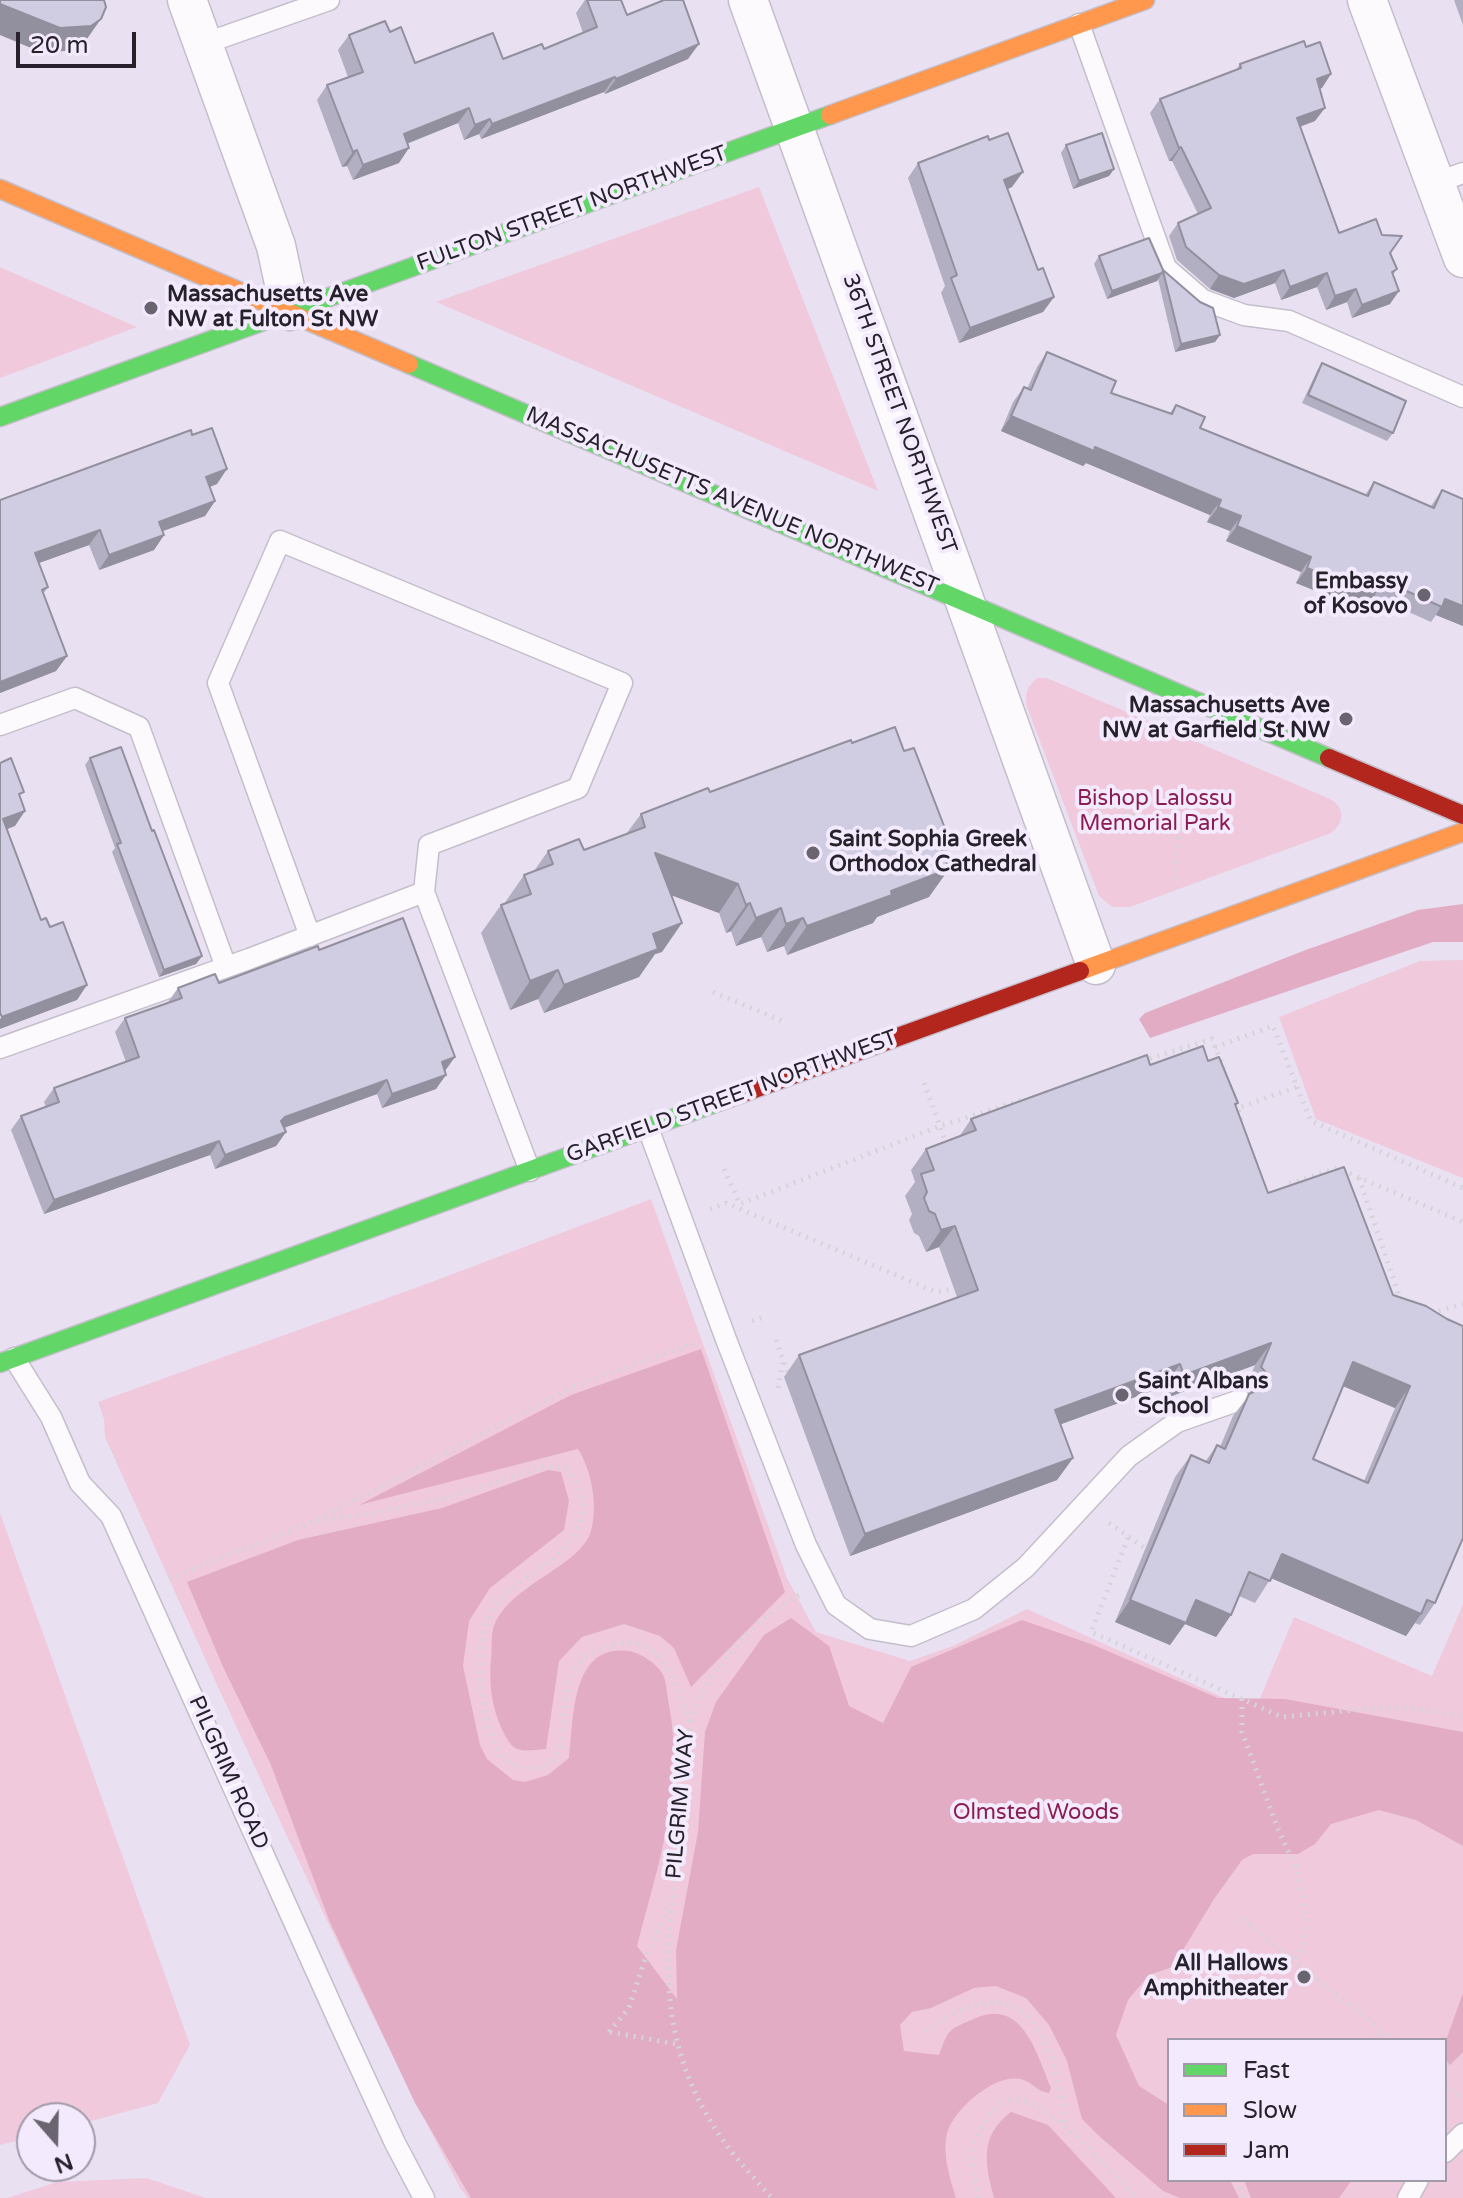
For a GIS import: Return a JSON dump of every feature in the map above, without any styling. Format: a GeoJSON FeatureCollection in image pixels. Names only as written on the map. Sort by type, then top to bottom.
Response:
{"type":"FeatureCollection","features":[{"type":"Feature","properties":{"kind":"main road","name":"FULTON STREET NORTHWEST"},"geometry":{"type":"LineString","coordinates":[[0,417],[1145,0]]}},
{"type":"Feature","properties":{"kind":"main road","name":"MASSACHUSETTS AVENUE NORTHWEST"},"geometry":{"type":"LineString","coordinates":[[0,189],[1463,815]]}},
{"type":"Feature","properties":{"kind":"main road","name":"GARFIELD STREET NORTHWEST"},"geometry":{"type":"LineString","coordinates":[[5,1352],[530,1171],[1463,832]]}},
{"type":"Feature","properties":{"kind":"street"},"geometry":{"type":"LineString","coordinates":[[187,0],[276,246],[290,311]]}},
{"type":"Feature","properties":{"kind":"street","name":"36TH STREET NORTHWEST"},"geometry":{"type":"LineString","coordinates":[[748,0],[1096,965]]}},
{"type":"Feature","properties":{"kind":"street"},"geometry":{"type":"LineString","coordinates":[[1367,0],[1449,178],[1463,258]]}},
{"type":"Feature","properties":{"kind":"lane"},"geometry":{"type":"LineString","coordinates":[[203,44],[329,0]]}},
{"type":"Feature","properties":{"kind":"lane"},"geometry":{"type":"LineString","coordinates":[[1079,24],[1166,268],[1203,300],[1244,315],[1289,321],[1463,397]]}},
{"type":"Feature","properties":{"kind":"lane"},"geometry":{"type":"LineString","coordinates":[[310,936],[218,683],[280,541],[622,683],[578,788],[429,845],[424,892],[530,1171]]}},
{"type":"Feature","properties":{"kind":"lane"},"geometry":{"type":"LineString","coordinates":[[0,725],[75,698],[139,727],[226,967]]}},
{"type":"Feature","properties":{"kind":"lane"},"geometry":{"type":"LineString","coordinates":[[0,1048],[249,959],[424,892]]}},
{"type":"Feature","properties":{"kind":"lane"},"geometry":{"type":"LineString","coordinates":[[648,1128],[732,1356],[823,1583],[836,1605],[870,1629],[911,1636],[974,1609],[1026,1567],[1129,1456],[1177,1422],[1240,1400]]}},
{"type":"Feature","properties":{"kind":"lane","name":"PILGRIM ROAD"},"geometry":{"type":"LineString","coordinates":[[5,1352],[51,1417],[80,1483],[111,1516],[339,2022],[424,2198]]}},
{"type":"Feature","properties":{"kind":"lane"},"geometry":{"type":"LineString","coordinates":[[1447,2150],[1463,2134]]}},
{"type":"Feature","properties":{"kind":"path"},"geometry":{"type":"LineString","coordinates":[[1080,805],[1109,802],[1134,815],[1179,830],[1175,878]]}},
{"type":"Feature","properties":{"kind":"path"},"geometry":{"type":"LineString","coordinates":[[713,992],[782,1021]]}},
{"type":"Feature","properties":{"kind":"path"},"geometry":{"type":"LineString","coordinates":[[1215,1047],[1273,1026],[1311,1121],[1463,1188]]}},
{"type":"Feature","properties":{"kind":"path"},"geometry":{"type":"LineString","coordinates":[[1137,1063],[1212,1039],[1224,1071]]}},
{"type":"Feature","properties":{"kind":"path"},"geometry":{"type":"LineString","coordinates":[[924,1083],[950,1156]]}},
{"type":"Feature","properties":{"kind":"path"},"geometry":{"type":"LineString","coordinates":[[1228,1111],[1297,1087]]}},
{"type":"Feature","properties":{"kind":"path"},"geometry":{"type":"LineString","coordinates":[[1233,1096],[1244,1132]]}},
{"type":"Feature","properties":{"kind":"path"},"geometry":{"type":"LineString","coordinates":[[724,1169],[740,1204],[940,1126],[1031,1097]]}},
{"type":"Feature","properties":{"kind":"path"},"geometry":{"type":"LineString","coordinates":[[1280,1198],[1293,1193],[1289,1184],[1337,1168],[1463,1222]]}},
{"type":"Feature","properties":{"kind":"path"},"geometry":{"type":"LineString","coordinates":[[1358,1177],[1402,1306]]}},
{"type":"Feature","properties":{"kind":"path"},"geometry":{"type":"LineString","coordinates":[[702,1200],[706,1211],[726,1203],[936,1292],[961,1288]]}},
{"type":"Feature","properties":{"kind":"path"},"geometry":{"type":"LineString","coordinates":[[1421,1316],[1463,1304]]}},
{"type":"Feature","properties":{"kind":"path"},"geometry":{"type":"LineString","coordinates":[[743,1324],[767,1316]]}},
{"type":"Feature","properties":{"kind":"path"},"geometry":{"type":"LineString","coordinates":[[776,1340],[789,1375]]}},
{"type":"Feature","properties":{"kind":"path"},"geometry":{"type":"LineString","coordinates":[[163,1581],[317,1520],[465,1440],[574,1386],[696,1342]]}},
{"type":"Feature","properties":{"kind":"path"},"geometry":{"type":"LineString","coordinates":[[775,1399],[783,1362]]}},
{"type":"Feature","properties":{"kind":"path","name":"PILGRIM WAY"},"geometry":{"type":"LineString","coordinates":[[317,1520],[376,1513],[453,1496],[545,1466],[567,1469],[579,1483],[583,1502],[581,1524],[566,1547],[493,1608],[481,1640],[481,1691],[491,1733],[500,1753],[510,1762],[529,1770],[545,1767],[556,1757],[561,1745],[563,1703],[574,1670],[588,1653],[621,1642],[640,1644],[663,1657],[690,1722],[682,1831],[671,1903],[666,1967],[676,2044],[699,2101],[725,2143],[772,2198]]}},
{"type":"Feature","properties":{"kind":"path"},"geometry":{"type":"LineString","coordinates":[[1108,1522],[1146,1549]]}},
{"type":"Feature","properties":{"kind":"path"},"geometry":{"type":"LineString","coordinates":[[1128,1538],[1091,1632],[1282,1717],[1374,1708],[1415,1708],[1463,1717]]}},
{"type":"Feature","properties":{"kind":"path"},"geometry":{"type":"LineString","coordinates":[[690,1722],[709,1682],[744,1639],[779,1605],[823,1583]]}},
{"type":"Feature","properties":{"kind":"path"},"geometry":{"type":"LineString","coordinates":[[1242,1699],[1242,1732],[1278,1829],[1299,1875],[1307,1919],[1303,1947],[1295,1959]]}},
{"type":"Feature","properties":{"kind":"path"},"geometry":{"type":"LineString","coordinates":[[671,1903],[644,1962],[629,2008],[609,2032],[676,2044]]}},
{"type":"Feature","properties":{"kind":"path"},"geometry":{"type":"LineString","coordinates":[[1242,1919],[1392,2038]]}},
{"type":"Feature","properties":{"kind":"path"},"geometry":{"type":"LineString","coordinates":[[926,2032],[936,2022],[968,2007],[994,2002],[1021,2011],[1038,2030],[1051,2054],[1062,2092],[1065,2127]]}},
{"type":"Feature","properties":{"kind":"path"},"geometry":{"type":"LineString","coordinates":[[1374,2038],[1383,2031]]}},
{"type":"Feature","properties":{"kind":"path"},"geometry":{"type":"LineString","coordinates":[[1447,2086],[1463,2100]]}},
{"type":"Feature","properties":{"kind":"path"},"geometry":{"type":"LineString","coordinates":[[978,2198],[972,2159],[973,2143],[992,2111],[1005,2101],[1018,2099],[1033,2104],[1065,2127],[1137,2198]]}},
{"type":"Feature","properties":{"kind":"green space"},"geometry":{"type":"Polygon","coordinates":[[[759,187],[878,491],[436,302],[759,187]]]}},
{"type":"Feature","properties":{"kind":"green space"},"geometry":{"type":"Polygon","coordinates":[[[0,267],[137,327],[0,378],[0,267]]]}},
{"type":"Feature","properties":{"kind":"green space","name":"Bishop Lalossu Memorial Park"},"geometry":{"type":"Polygon","coordinates":[[[1037,678],[1047,678],[1330,799],[1341,811],[1339,825],[1331,833],[1130,907],[1112,907],[1099,896],[1027,707],[1027,691],[1037,678]]]}},
{"type":"Feature","properties":{"kind":"green space"},"geometry":{"type":"Polygon","coordinates":[[[1463,904],[1463,942],[1433,942],[1150,1038],[1139,1019],[1145,1013],[1303,951],[1418,910],[1463,904]]]}},
{"type":"Feature","properties":{"kind":"green space"},"geometry":{"type":"Polygon","coordinates":[[[1463,960],[1463,1178],[1316,1119],[1279,1017],[1420,961],[1463,960]]]}},
{"type":"Feature","properties":{"kind":"green space","name":"Olmsted Woods"},"geometry":{"type":"Polygon","coordinates":[[[651,1199],[787,1578],[816,1632],[910,1661],[953,1646],[1027,1609],[1242,1706],[1256,1708],[1294,1617],[1432,1676],[1463,1604],[1463,2198],[468,2198],[413,2095],[277,1815],[105,1437],[104,1419],[98,1402],[651,1199]]]}},
{"type":"Feature","properties":{"kind":"green space"},"geometry":{"type":"Polygon","coordinates":[[[701,1349],[785,1592],[691,1687],[674,1648],[660,1636],[624,1624],[582,1637],[559,1661],[546,1749],[517,1749],[504,1734],[493,1701],[490,1676],[493,1629],[512,1600],[573,1556],[591,1531],[594,1511],[592,1489],[578,1449],[359,1505],[571,1395],[701,1349]]]}},
{"type":"Feature","properties":{"kind":"green space","name":"Olmsted Woods"},"geometry":{"type":"Polygon","coordinates":[[[548,1470],[561,1472],[569,1501],[564,1530],[490,1588],[469,1621],[463,1666],[480,1745],[487,1759],[513,1780],[525,1782],[548,1775],[569,1758],[579,1687],[585,1671],[595,1659],[610,1652],[629,1651],[648,1660],[661,1671],[673,1736],[674,1767],[667,1827],[637,1946],[677,1999],[676,1950],[698,1832],[705,1732],[716,1702],[764,1635],[791,1618],[829,1646],[849,1706],[883,1723],[911,1667],[1022,1620],[1091,1644],[1218,1698],[1285,1699],[1463,1732],[1463,1846],[1416,1820],[1379,1810],[1331,1824],[1315,1844],[1298,1854],[1253,1854],[1242,1860],[1214,1899],[1180,1955],[1181,1964],[1149,1975],[1128,2000],[1116,2035],[1139,2086],[1167,2104],[1167,2182],[1231,2182],[1239,2198],[1180,2198],[1163,2191],[1099,2136],[1082,2119],[1067,2061],[1049,2025],[1026,1998],[996,1986],[974,1988],[931,2008],[912,2012],[900,2025],[904,2051],[939,2055],[948,2035],[955,2028],[992,2014],[1006,2016],[1026,2033],[1051,2088],[1049,2093],[1023,2080],[1000,2081],[973,2098],[958,2114],[948,2130],[945,2147],[956,2198],[471,2198],[415,2103],[329,1920],[271,1765],[224,1669],[187,1582],[298,1540],[442,1508],[548,1470]]]}},
{"type":"Feature","properties":{"kind":"green space"},"geometry":{"type":"Polygon","coordinates":[[[0,1513],[190,2045],[158,2103],[96,2120],[96,2102],[16,2102],[16,2141],[0,2145],[0,1513]]]}},
{"type":"Feature","properties":{"kind":"green space"},"geometry":{"type":"Polygon","coordinates":[[[1463,1993],[1463,2052],[1450,2065],[1447,2061],[1447,2038],[1463,1993]]]}},
{"type":"Feature","properties":{"kind":"green space"},"geometry":{"type":"Polygon","coordinates":[[[1011,2112],[1048,2125],[1116,2198],[994,2198],[987,2151],[994,2131],[1011,2112]]]}},
{"type":"Feature","properties":{"kind":"green space"},"geometry":{"type":"Polygon","coordinates":[[[147,2178],[206,2198],[7,2198],[57,2182],[147,2178]]]}},
{"type":"Feature","properties":{"kind":"green space"},"geometry":{"type":"Polygon","coordinates":[[[1245,2182],[1351,2182],[1339,2198],[1251,2198],[1245,2182]]]}},
{"type":"Feature","properties":{"kind":"building"},"geometry":{"type":"Polygon","coordinates":[[[0,0],[104,0],[106,7],[101,19],[91,26],[60,28],[0,4],[0,0]]]}},
{"type":"Feature","properties":{"kind":"building"},"geometry":{"type":"Polygon","coordinates":[[[587,0],[621,0],[627,15],[664,0],[683,0],[699,44],[616,79],[492,124],[490,119],[475,125],[469,108],[404,134],[409,148],[363,165],[357,150],[353,152],[327,85],[363,72],[349,35],[385,21],[390,32],[401,27],[415,63],[493,33],[503,59],[542,44],[544,49],[597,27],[587,0]]]}},
{"type":"Feature","properties":{"kind":"building"},"geometry":{"type":"Polygon","coordinates":[[[1304,41],[1306,47],[1320,42],[1331,74],[1317,79],[1325,108],[1297,118],[1339,233],[1376,219],[1382,235],[1402,236],[1390,253],[1397,269],[1392,272],[1399,291],[1362,305],[1356,289],[1335,296],[1327,273],[1290,287],[1284,270],[1244,284],[1219,275],[1186,247],[1178,223],[1211,208],[1179,148],[1160,99],[1241,68],[1240,64],[1304,41]]]}},
{"type":"Feature","properties":{"kind":"building"},"geometry":{"type":"Polygon","coordinates":[[[1008,133],[1023,172],[1004,180],[1038,270],[1043,268],[1054,297],[970,328],[951,278],[957,275],[918,163],[988,136],[989,140],[1008,133]]]}},
{"type":"Feature","properties":{"kind":"building"},"geometry":{"type":"Polygon","coordinates":[[[1102,133],[1114,169],[1079,181],[1066,145],[1102,133]]]}},
{"type":"Feature","properties":{"kind":"building"},"geometry":{"type":"Polygon","coordinates":[[[1149,238],[1163,270],[1200,302],[1213,308],[1220,335],[1181,344],[1163,271],[1112,291],[1099,256],[1149,238]]]}},
{"type":"Feature","properties":{"kind":"building"},"geometry":{"type":"Polygon","coordinates":[[[1047,352],[1116,381],[1111,393],[1172,414],[1176,405],[1205,417],[1200,428],[1368,496],[1374,482],[1434,508],[1442,490],[1463,499],[1463,606],[1445,599],[1442,607],[1380,579],[1374,595],[1307,568],[1311,557],[1237,526],[1241,516],[1218,507],[1221,500],[1095,447],[1094,451],[1011,416],[1024,387],[1031,390],[1047,352]]]}},
{"type":"Feature","properties":{"kind":"building"},"geometry":{"type":"Polygon","coordinates":[[[1322,363],[1406,401],[1393,433],[1308,395],[1322,363]]]}},
{"type":"Feature","properties":{"kind":"building"},"geometry":{"type":"Polygon","coordinates":[[[212,428],[227,469],[206,477],[215,501],[159,522],[164,535],[109,555],[100,530],[35,553],[48,587],[42,590],[67,656],[0,682],[0,500],[191,430],[192,435],[212,428]]]}},
{"type":"Feature","properties":{"kind":"building"},"geometry":{"type":"Polygon","coordinates":[[[895,727],[904,751],[914,748],[951,844],[941,847],[949,869],[891,891],[892,895],[807,926],[803,918],[786,924],[781,908],[756,918],[750,903],[746,905],[738,884],[655,853],[682,923],[653,934],[658,949],[564,985],[558,970],[530,981],[501,905],[531,894],[524,875],[553,864],[548,851],[579,839],[584,850],[645,827],[641,814],[708,788],[710,792],[895,727]]]}},
{"type":"Feature","properties":{"kind":"building"},"geometry":{"type":"Polygon","coordinates":[[[121,747],[202,956],[164,970],[117,844],[121,843],[90,758],[121,747]]]}},
{"type":"Feature","properties":{"kind":"building"},"geometry":{"type":"Polygon","coordinates":[[[11,758],[24,792],[19,794],[25,811],[3,819],[41,920],[46,918],[50,927],[63,922],[87,985],[2,1017],[0,763],[11,758]]]}},
{"type":"Feature","properties":{"kind":"building"},"geometry":{"type":"Polygon","coordinates":[[[403,918],[455,1057],[442,1062],[446,1075],[392,1094],[387,1080],[285,1117],[281,1121],[286,1132],[225,1155],[219,1141],[54,1200],[21,1116],[59,1102],[54,1088],[139,1057],[125,1018],[182,998],[178,988],[215,974],[219,983],[403,918]]]}},
{"type":"Feature","properties":{"kind":"building"},"geometry":{"type":"Polygon","coordinates":[[[1203,1046],[1208,1061],[1219,1057],[1268,1193],[1344,1167],[1393,1295],[1426,1306],[1463,1326],[1463,1538],[1435,1603],[1427,1600],[1421,1614],[1282,1554],[1270,1581],[1249,1572],[1231,1615],[1196,1600],[1186,1623],[1130,1600],[1191,1455],[1209,1463],[1217,1445],[1225,1449],[1249,1394],[1266,1386],[1268,1375],[1261,1367],[1271,1343],[1184,1375],[1180,1364],[1055,1410],[1073,1458],[865,1534],[799,1355],[978,1290],[955,1226],[941,1230],[924,1198],[927,1192],[921,1174],[934,1170],[926,1149],[976,1130],[971,1119],[1147,1055],[1150,1065],[1203,1046]],[[1353,1362],[1313,1459],[1368,1483],[1410,1386],[1353,1362]]]}},
{"type":"Feature","properties":{"kind":"traffic: fast"},"geometry":{"type":"LineString","coordinates":[[0,417],[830,115]]}},
{"type":"Feature","properties":{"kind":"traffic: fast"},"geometry":{"type":"LineString","coordinates":[[409,364],[1329,758]]}},
{"type":"Feature","properties":{"kind":"traffic: fast"},"geometry":{"type":"LineString","coordinates":[[0,1363],[721,1101]]}},
{"type":"Feature","properties":{"kind":"traffic: slow"},"geometry":{"type":"LineString","coordinates":[[830,115],[1145,0]]}},
{"type":"Feature","properties":{"kind":"traffic: slow"},"geometry":{"type":"LineString","coordinates":[[0,189],[409,364]]}},
{"type":"Feature","properties":{"kind":"traffic: slow"},"geometry":{"type":"LineString","coordinates":[[1080,971],[1463,832]]}},
{"type":"Feature","properties":{"kind":"traffic: jam"},"geometry":{"type":"LineString","coordinates":[[1329,758],[1463,815]]}},
{"type":"Feature","properties":{"kind":"traffic: jam"},"geometry":{"type":"LineString","coordinates":[[721,1101],[1080,971]]}},
{"type":"Feature","properties":{"kind":"place","name":"Massachusetts Ave NW at Fulton St NW"},"geometry":{"type":"Point","coordinates":[151,308]}},
{"type":"Feature","properties":{"kind":"place","name":"Embassy of Kosovo"},"geometry":{"type":"Point","coordinates":[1424,595]}},
{"type":"Feature","properties":{"kind":"place","name":"Massachusetts Ave NW at Garfield St NW"},"geometry":{"type":"Point","coordinates":[1346,719]}},
{"type":"Feature","properties":{"kind":"place","name":"Saint Sophia Greek Orthodox Cathedral"},"geometry":{"type":"Point","coordinates":[813,853]}},
{"type":"Feature","properties":{"kind":"place","name":"Saint Albans School"},"geometry":{"type":"Point","coordinates":[1122,1395]}},
{"type":"Feature","properties":{"kind":"place","name":"All Hallows Amphitheater"},"geometry":{"type":"Point","coordinates":[1304,1977]}}]}
